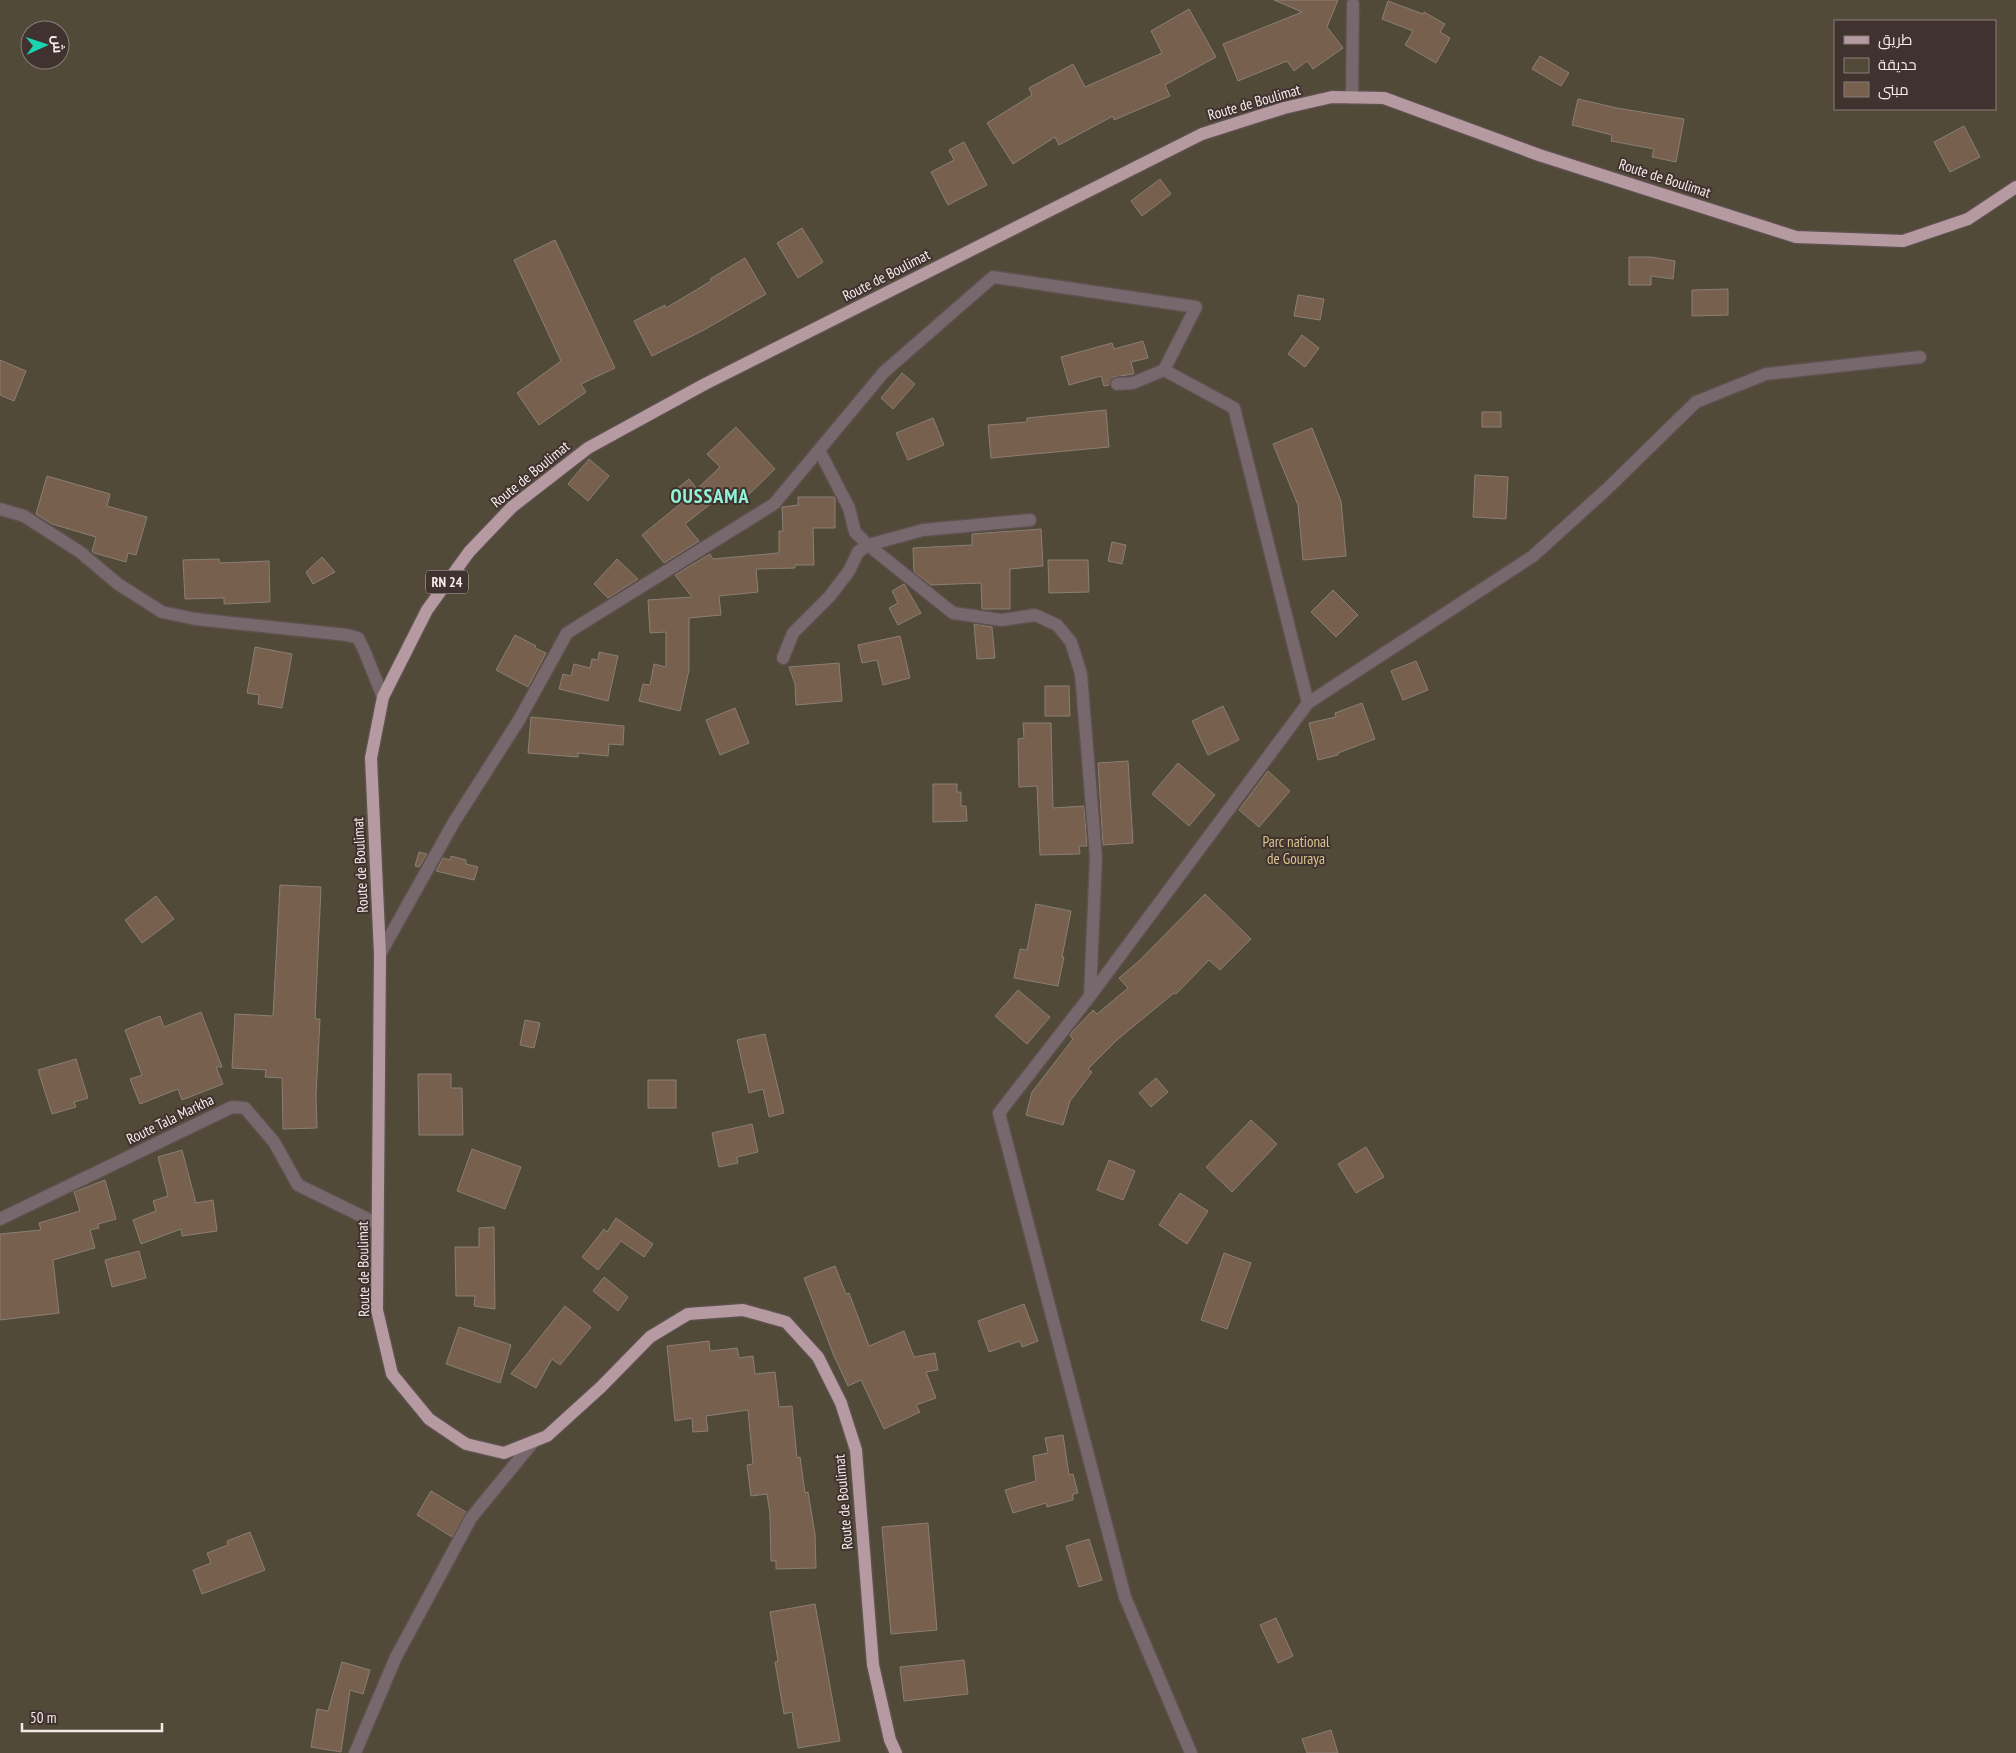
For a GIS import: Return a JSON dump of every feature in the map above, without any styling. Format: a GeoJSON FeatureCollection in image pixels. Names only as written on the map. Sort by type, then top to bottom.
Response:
{"type":"FeatureCollection","features":[{"type":"Feature","properties":{"kind":"main road","name":"Route de Boulimat"},"geometry":{"type":"LineString","coordinates":[[896,1753],[890,1740],[873,1665],[856,1450],[841,1403],[818,1357],[786,1322],[743,1310],[688,1314],[650,1337],[601,1387],[546,1436],[504,1453],[466,1444],[429,1419],[392,1374],[377,1310],[380,954],[371,758],[382,697],[427,610],[469,552],[512,506],[588,448],[705,384],[1202,134],[1284,108],[1332,97],[1384,98],[1539,155],[1796,237],[1904,241],[1968,218],[2016,187]]}},
{"type":"Feature","properties":{"kind":"street"},"geometry":{"type":"LineString","coordinates":[[1352,98],[1353,4]]}},
{"type":"Feature","properties":{"kind":"street"},"geometry":{"type":"LineString","coordinates":[[380,954],[454,822],[519,720],[567,633],[774,504],[884,372],[993,277],[1196,307],[1164,370],[1133,383],[1117,384]]}},
{"type":"Feature","properties":{"kind":"street"},"geometry":{"type":"LineString","coordinates":[[1191,1753],[1124,1597],[999,1113],[1090,996],[1308,702],[1533,556],[1696,402],[1766,374],[1920,358]]}},
{"type":"Feature","properties":{"kind":"street"},"geometry":{"type":"LineString","coordinates":[[1164,370],[1234,408],[1308,702]]}},
{"type":"Feature","properties":{"kind":"street"},"geometry":{"type":"LineString","coordinates":[[819,450],[849,508],[855,532],[868,545],[953,613],[1002,620],[1035,615],[1057,625],[1071,642],[1081,674],[1096,857],[1090,996]]}},
{"type":"Feature","properties":{"kind":"street"},"geometry":{"type":"LineString","coordinates":[[0,509],[24,516],[80,552],[118,584],[162,612],[196,619],[331,633],[358,638],[382,697]]}},
{"type":"Feature","properties":{"kind":"street"},"geometry":{"type":"LineString","coordinates":[[783,658],[794,634],[830,596],[849,571],[858,552],[868,545],[923,530],[1030,520]]}},
{"type":"Feature","properties":{"kind":"street","name":"Route Tala Markha"},"geometry":{"type":"LineString","coordinates":[[0,1219],[232,1107],[245,1108],[274,1142],[298,1185],[378,1224]]}},
{"type":"Feature","properties":{"kind":"street"},"geometry":{"type":"LineString","coordinates":[[355,1753],[396,1657],[471,1518],[534,1441]]}},
{"type":"Feature","properties":{"kind":"green space","name":"Parc national de Gouraya"},"geometry":{"type":"Polygon","coordinates":[[[0,0],[2016,0],[2016,1753],[0,1753],[0,0]]]}},
{"type":"Feature","properties":{"kind":"building"},"geometry":{"type":"Polygon","coordinates":[[[1274,0],[1338,0],[1327,27],[1343,48],[1313,69],[1307,61],[1294,71],[1287,61],[1238,81],[1223,44],[1302,12],[1274,0]]]}},
{"type":"Feature","properties":{"kind":"building"},"geometry":{"type":"Polygon","coordinates":[[[1388,1],[1423,14],[1424,12],[1445,24],[1440,32],[1450,38],[1436,63],[1405,45],[1413,31],[1382,19],[1388,1]]]}},
{"type":"Feature","properties":{"kind":"building"},"geometry":{"type":"Polygon","coordinates":[[[1189,9],[1216,57],[1165,85],[1170,96],[1114,120],[1113,116],[1059,145],[1055,137],[1013,164],[987,123],[1032,95],[1029,88],[1073,64],[1085,87],[1162,53],[1151,31],[1189,9]]]}},
{"type":"Feature","properties":{"kind":"building"},"geometry":{"type":"Polygon","coordinates":[[[1540,56],[1569,73],[1561,86],[1532,69],[1540,56]]]}},
{"type":"Feature","properties":{"kind":"building"},"geometry":{"type":"Polygon","coordinates":[[[1578,99],[1617,108],[1684,119],[1676,162],[1652,157],[1654,149],[1611,141],[1612,135],[1572,125],[1578,99]]]}},
{"type":"Feature","properties":{"kind":"building"},"geometry":{"type":"Polygon","coordinates":[[[1964,126],[1980,157],[1950,172],[1934,142],[1964,126]]]}},
{"type":"Feature","properties":{"kind":"building"},"geometry":{"type":"Polygon","coordinates":[[[964,142],[987,185],[948,205],[931,172],[954,160],[949,150],[964,142]]]}},
{"type":"Feature","properties":{"kind":"building"},"geometry":{"type":"Polygon","coordinates":[[[1160,179],[1171,194],[1142,216],[1131,201],[1160,179]]]}},
{"type":"Feature","properties":{"kind":"building"},"geometry":{"type":"Polygon","coordinates":[[[802,228],[823,262],[798,278],[777,243],[802,228]]]}},
{"type":"Feature","properties":{"kind":"building"},"geometry":{"type":"Polygon","coordinates":[[[555,240],[615,368],[581,384],[586,392],[539,425],[517,393],[561,361],[514,260],[555,240]]]}},
{"type":"Feature","properties":{"kind":"building"},"geometry":{"type":"Polygon","coordinates":[[[1629,257],[1651,257],[1675,261],[1673,279],[1651,276],[1651,285],[1629,285],[1629,257]]]}},
{"type":"Feature","properties":{"kind":"building"},"geometry":{"type":"Polygon","coordinates":[[[745,258],[766,294],[704,330],[652,356],[634,321],[665,305],[666,308],[745,258]]]}},
{"type":"Feature","properties":{"kind":"building"},"geometry":{"type":"Polygon","coordinates":[[[1728,289],[1728,315],[1692,316],[1692,290],[1728,289]]]}},
{"type":"Feature","properties":{"kind":"building"},"geometry":{"type":"Polygon","coordinates":[[[1298,295],[1324,299],[1320,320],[1294,316],[1298,295]]]}},
{"type":"Feature","properties":{"kind":"building"},"geometry":{"type":"Polygon","coordinates":[[[1302,335],[1319,348],[1305,367],[1288,354],[1302,335]]]}},
{"type":"Feature","properties":{"kind":"building"},"geometry":{"type":"Polygon","coordinates":[[[1143,341],[1148,358],[1131,362],[1134,374],[1113,377],[1109,385],[1104,386],[1101,376],[1069,385],[1061,357],[1112,343],[1114,349],[1143,341]]]}},
{"type":"Feature","properties":{"kind":"building"},"geometry":{"type":"Polygon","coordinates":[[[0,360],[26,371],[14,401],[0,395],[0,360]]]}},
{"type":"Feature","properties":{"kind":"building"},"geometry":{"type":"Polygon","coordinates":[[[902,373],[915,384],[893,409],[881,398],[902,373]]]}},
{"type":"Feature","properties":{"kind":"building"},"geometry":{"type":"Polygon","coordinates":[[[1106,410],[1109,447],[991,458],[988,425],[1027,422],[1027,418],[1106,410]]]}},
{"type":"Feature","properties":{"kind":"building"},"geometry":{"type":"Polygon","coordinates":[[[1482,412],[1501,412],[1501,427],[1482,427],[1482,412]]]}},
{"type":"Feature","properties":{"kind":"building"},"geometry":{"type":"Polygon","coordinates":[[[933,418],[944,445],[908,460],[896,433],[933,418]]]}},
{"type":"Feature","properties":{"kind":"building"},"geometry":{"type":"Polygon","coordinates":[[[736,427],[775,469],[739,504],[727,491],[685,524],[699,541],[664,563],[642,535],[684,501],[675,490],[689,479],[697,489],[720,467],[707,454],[736,427]]]}},
{"type":"Feature","properties":{"kind":"building"},"geometry":{"type":"Polygon","coordinates":[[[1312,428],[1341,501],[1346,556],[1303,560],[1298,505],[1273,444],[1312,428]]]}},
{"type":"Feature","properties":{"kind":"building"},"geometry":{"type":"Polygon","coordinates":[[[589,459],[609,476],[588,501],[568,484],[589,459]]]}},
{"type":"Feature","properties":{"kind":"building"},"geometry":{"type":"Polygon","coordinates":[[[1475,475],[1508,477],[1506,519],[1473,517],[1475,475]]]}},
{"type":"Feature","properties":{"kind":"building"},"geometry":{"type":"Polygon","coordinates":[[[47,476],[110,494],[107,506],[147,517],[136,555],[128,553],[126,562],[94,553],[92,551],[96,537],[52,524],[36,514],[47,476]]]}},
{"type":"Feature","properties":{"kind":"building"},"geometry":{"type":"Polygon","coordinates":[[[798,497],[835,498],[835,528],[813,528],[814,565],[795,565],[795,568],[756,569],[758,592],[719,596],[721,615],[689,618],[689,670],[680,711],[639,701],[643,684],[650,685],[654,664],[666,667],[666,632],[650,633],[648,600],[692,597],[675,575],[710,554],[713,559],[779,553],[779,531],[783,531],[782,507],[798,505],[798,497]]]}},
{"type":"Feature","properties":{"kind":"building"},"geometry":{"type":"Polygon","coordinates":[[[1041,529],[1043,566],[1010,569],[1010,609],[982,609],[981,583],[931,585],[914,572],[913,548],[972,545],[972,534],[1041,529]]]}},
{"type":"Feature","properties":{"kind":"building"},"geometry":{"type":"Polygon","coordinates":[[[1112,542],[1126,545],[1122,564],[1108,561],[1112,542]]]}},
{"type":"Feature","properties":{"kind":"building"},"geometry":{"type":"Polygon","coordinates":[[[322,557],[335,572],[313,584],[306,572],[322,557]]]}},
{"type":"Feature","properties":{"kind":"building"},"geometry":{"type":"Polygon","coordinates":[[[219,559],[220,563],[269,561],[270,602],[224,604],[224,598],[185,599],[183,560],[219,559]]]}},
{"type":"Feature","properties":{"kind":"building"},"geometry":{"type":"Polygon","coordinates":[[[617,559],[638,579],[608,598],[594,584],[617,559]]]}},
{"type":"Feature","properties":{"kind":"building"},"geometry":{"type":"Polygon","coordinates":[[[1048,560],[1088,560],[1089,592],[1049,593],[1048,560]]]}},
{"type":"Feature","properties":{"kind":"building"},"geometry":{"type":"Polygon","coordinates":[[[904,584],[921,613],[898,625],[889,608],[898,603],[892,591],[904,584]]]}},
{"type":"Feature","properties":{"kind":"building"},"geometry":{"type":"Polygon","coordinates":[[[1333,590],[1358,615],[1336,637],[1311,612],[1333,590]]]}},
{"type":"Feature","properties":{"kind":"building"},"geometry":{"type":"Polygon","coordinates":[[[974,624],[992,627],[995,658],[977,659],[974,624]]]}},
{"type":"Feature","properties":{"kind":"building"},"geometry":{"type":"Polygon","coordinates":[[[515,635],[546,653],[528,687],[496,670],[515,635]]]}},
{"type":"Feature","properties":{"kind":"building"},"geometry":{"type":"Polygon","coordinates":[[[900,636],[910,678],[883,685],[877,660],[862,663],[858,645],[900,636]]]}},
{"type":"Feature","properties":{"kind":"building"},"geometry":{"type":"Polygon","coordinates":[[[255,647],[292,654],[282,708],[258,704],[259,695],[247,693],[255,647]]]}},
{"type":"Feature","properties":{"kind":"building"},"geometry":{"type":"Polygon","coordinates":[[[599,652],[618,656],[608,701],[559,689],[563,674],[571,676],[574,664],[590,668],[592,659],[598,660],[599,652]]]}},
{"type":"Feature","properties":{"kind":"building"},"geometry":{"type":"Polygon","coordinates":[[[1416,661],[1428,690],[1403,700],[1391,671],[1416,661]]]}},
{"type":"Feature","properties":{"kind":"building"},"geometry":{"type":"Polygon","coordinates":[[[839,663],[842,701],[796,705],[795,684],[789,667],[839,663]]]}},
{"type":"Feature","properties":{"kind":"building"},"geometry":{"type":"Polygon","coordinates":[[[1045,686],[1069,686],[1070,716],[1045,716],[1045,686]]]}},
{"type":"Feature","properties":{"kind":"building"},"geometry":{"type":"Polygon","coordinates":[[[1362,703],[1375,739],[1338,753],[1338,755],[1318,760],[1309,723],[1336,717],[1335,713],[1362,703]]]}},
{"type":"Feature","properties":{"kind":"building"},"geometry":{"type":"Polygon","coordinates":[[[1223,706],[1239,740],[1208,755],[1192,721],[1223,706]]]}},
{"type":"Feature","properties":{"kind":"building"},"geometry":{"type":"Polygon","coordinates":[[[735,708],[749,743],[720,755],[706,720],[735,708]]]}},
{"type":"Feature","properties":{"kind":"building"},"geometry":{"type":"Polygon","coordinates":[[[531,717],[624,726],[623,745],[609,744],[608,756],[578,753],[578,757],[528,753],[531,717]]]}},
{"type":"Feature","properties":{"kind":"building"},"geometry":{"type":"Polygon","coordinates":[[[1023,723],[1051,723],[1053,808],[1084,806],[1087,846],[1079,846],[1080,854],[1040,855],[1037,786],[1019,787],[1018,739],[1024,738],[1023,723]]]}},
{"type":"Feature","properties":{"kind":"building"},"geometry":{"type":"Polygon","coordinates":[[[1128,761],[1133,843],[1103,845],[1098,763],[1128,761]]]}},
{"type":"Feature","properties":{"kind":"building"},"geometry":{"type":"Polygon","coordinates":[[[1178,763],[1215,795],[1189,826],[1152,794],[1178,763]]]}},
{"type":"Feature","properties":{"kind":"building"},"geometry":{"type":"Polygon","coordinates":[[[1268,771],[1290,791],[1259,827],[1239,810],[1268,771]]]}},
{"type":"Feature","properties":{"kind":"building"},"geometry":{"type":"Polygon","coordinates":[[[933,784],[957,784],[957,792],[961,792],[961,806],[966,806],[967,821],[933,822],[933,784]]]}},
{"type":"Feature","properties":{"kind":"building"},"geometry":{"type":"Polygon","coordinates":[[[419,852],[427,854],[419,867],[415,866],[419,852]]]}},
{"type":"Feature","properties":{"kind":"building"},"geometry":{"type":"Polygon","coordinates":[[[451,856],[466,860],[466,864],[478,867],[474,880],[436,871],[443,858],[450,860],[451,856]]]}},
{"type":"Feature","properties":{"kind":"building"},"geometry":{"type":"Polygon","coordinates":[[[280,885],[321,887],[315,1019],[320,1019],[316,1095],[317,1128],[283,1129],[282,1078],[265,1077],[266,1070],[232,1068],[235,1014],[273,1016],[280,885]]]}},
{"type":"Feature","properties":{"kind":"building"},"geometry":{"type":"Polygon","coordinates":[[[1205,894],[1251,939],[1220,970],[1209,960],[1176,994],[1174,993],[1118,1039],[1088,1069],[1092,1072],[1070,1101],[1063,1125],[1026,1115],[1032,1092],[1073,1039],[1070,1036],[1072,1032],[1093,1010],[1097,1014],[1128,988],[1119,978],[1139,961],[1205,894]]]}},
{"type":"Feature","properties":{"kind":"building"},"geometry":{"type":"Polygon","coordinates":[[[156,896],[174,919],[142,943],[125,920],[156,896]]]}},
{"type":"Feature","properties":{"kind":"building"},"geometry":{"type":"Polygon","coordinates":[[[1036,904],[1071,911],[1058,986],[1014,978],[1020,949],[1027,950],[1036,904]]]}},
{"type":"Feature","properties":{"kind":"building"},"geometry":{"type":"Polygon","coordinates":[[[1018,990],[1050,1017],[1027,1044],[995,1016],[1018,990]]]}},
{"type":"Feature","properties":{"kind":"building"},"geometry":{"type":"Polygon","coordinates":[[[201,1012],[222,1067],[216,1067],[223,1084],[182,1100],[178,1089],[140,1104],[130,1079],[142,1075],[125,1030],[160,1016],[164,1027],[201,1012]]]}},
{"type":"Feature","properties":{"kind":"building"},"geometry":{"type":"Polygon","coordinates":[[[525,1020],[540,1023],[534,1048],[520,1045],[525,1020]]]}},
{"type":"Feature","properties":{"kind":"building"},"geometry":{"type":"Polygon","coordinates":[[[765,1034],[784,1113],[769,1117],[763,1089],[749,1093],[737,1040],[765,1034]]]}},
{"type":"Feature","properties":{"kind":"building"},"geometry":{"type":"Polygon","coordinates":[[[76,1059],[88,1098],[74,1102],[76,1107],[52,1114],[38,1070],[76,1059]]]}},
{"type":"Feature","properties":{"kind":"building"},"geometry":{"type":"Polygon","coordinates":[[[418,1074],[451,1074],[451,1088],[462,1088],[463,1135],[419,1135],[418,1074]]]}},
{"type":"Feature","properties":{"kind":"building"},"geometry":{"type":"Polygon","coordinates":[[[1156,1078],[1168,1092],[1151,1107],[1139,1093],[1156,1078]]]}},
{"type":"Feature","properties":{"kind":"building"},"geometry":{"type":"Polygon","coordinates":[[[648,1080],[676,1080],[676,1108],[648,1108],[648,1080]]]}},
{"type":"Feature","properties":{"kind":"building"},"geometry":{"type":"Polygon","coordinates":[[[1251,1120],[1277,1144],[1232,1192],[1206,1167],[1251,1120]]]}},
{"type":"Feature","properties":{"kind":"building"},"geometry":{"type":"Polygon","coordinates":[[[752,1124],[758,1152],[737,1157],[738,1163],[719,1167],[712,1133],[752,1124]]]}},
{"type":"Feature","properties":{"kind":"building"},"geometry":{"type":"Polygon","coordinates":[[[1366,1147],[1384,1177],[1356,1193],[1338,1164],[1366,1147]]]}},
{"type":"Feature","properties":{"kind":"building"},"geometry":{"type":"Polygon","coordinates":[[[472,1149],[521,1167],[505,1209],[457,1191],[472,1149]]]}},
{"type":"Feature","properties":{"kind":"building"},"geometry":{"type":"Polygon","coordinates":[[[182,1150],[196,1203],[213,1200],[217,1231],[182,1236],[181,1229],[141,1244],[133,1220],[156,1211],[153,1201],[168,1196],[158,1157],[182,1150]]]}},
{"type":"Feature","properties":{"kind":"building"},"geometry":{"type":"Polygon","coordinates":[[[1109,1160],[1135,1171],[1123,1200],[1097,1190],[1109,1160]]]}},
{"type":"Feature","properties":{"kind":"building"},"geometry":{"type":"Polygon","coordinates":[[[105,1180],[116,1219],[98,1224],[99,1228],[90,1230],[95,1248],[53,1260],[59,1313],[0,1320],[0,1234],[41,1230],[39,1223],[80,1211],[74,1192],[105,1180]]]}},
{"type":"Feature","properties":{"kind":"building"},"geometry":{"type":"Polygon","coordinates":[[[1180,1193],[1208,1211],[1187,1244],[1159,1225],[1180,1193]]]}},
{"type":"Feature","properties":{"kind":"building"},"geometry":{"type":"Polygon","coordinates":[[[616,1218],[653,1244],[644,1257],[621,1241],[598,1270],[582,1257],[604,1229],[607,1232],[616,1218]]]}},
{"type":"Feature","properties":{"kind":"building"},"geometry":{"type":"Polygon","coordinates":[[[494,1227],[495,1309],[474,1306],[475,1296],[456,1296],[455,1247],[479,1247],[479,1228],[494,1227]]]}},
{"type":"Feature","properties":{"kind":"building"},"geometry":{"type":"Polygon","coordinates":[[[139,1251],[146,1278],[112,1287],[105,1260],[139,1251]]]}},
{"type":"Feature","properties":{"kind":"building"},"geometry":{"type":"Polygon","coordinates":[[[1224,1253],[1251,1263],[1227,1329],[1201,1320],[1224,1253]]]}},
{"type":"Feature","properties":{"kind":"building"},"geometry":{"type":"Polygon","coordinates":[[[835,1266],[846,1294],[849,1293],[869,1346],[904,1331],[914,1357],[935,1353],[938,1370],[926,1372],[936,1398],[916,1405],[920,1412],[884,1429],[861,1380],[848,1386],[834,1356],[804,1278],[835,1266]]]}},
{"type":"Feature","properties":{"kind":"building"},"geometry":{"type":"Polygon","coordinates":[[[604,1277],[628,1297],[618,1311],[593,1291],[604,1277]]]}},
{"type":"Feature","properties":{"kind":"building"},"geometry":{"type":"Polygon","coordinates":[[[1024,1304],[1038,1341],[1022,1347],[1020,1341],[989,1352],[978,1321],[1024,1304]]]}},
{"type":"Feature","properties":{"kind":"building"},"geometry":{"type":"Polygon","coordinates":[[[565,1306],[591,1327],[560,1365],[552,1359],[536,1388],[511,1374],[565,1306]]]}},
{"type":"Feature","properties":{"kind":"building"},"geometry":{"type":"Polygon","coordinates":[[[459,1327],[511,1345],[500,1383],[446,1364],[459,1327]]]}},
{"type":"Feature","properties":{"kind":"building"},"geometry":{"type":"Polygon","coordinates":[[[709,1341],[710,1351],[737,1348],[739,1358],[753,1356],[755,1374],[775,1372],[779,1407],[792,1406],[797,1458],[800,1457],[805,1493],[808,1492],[815,1534],[816,1568],[776,1569],[776,1561],[771,1561],[770,1514],[767,1494],[751,1496],[747,1465],[753,1464],[748,1410],[706,1416],[708,1431],[693,1432],[692,1418],[675,1421],[667,1346],[709,1341]]]}},
{"type":"Feature","properties":{"kind":"building"},"geometry":{"type":"Polygon","coordinates":[[[1063,1435],[1069,1475],[1073,1474],[1078,1493],[1073,1494],[1073,1500],[1047,1507],[1046,1503],[1013,1513],[1005,1490],[1036,1481],[1033,1456],[1048,1453],[1045,1438],[1063,1435]]]}},
{"type":"Feature","properties":{"kind":"building"},"geometry":{"type":"Polygon","coordinates":[[[431,1491],[466,1512],[452,1537],[417,1515],[431,1491]]]}},
{"type":"Feature","properties":{"kind":"building"},"geometry":{"type":"Polygon","coordinates":[[[928,1523],[937,1630],[891,1634],[882,1527],[928,1523]]]}},
{"type":"Feature","properties":{"kind":"building"},"geometry":{"type":"Polygon","coordinates":[[[250,1532],[265,1570],[202,1594],[193,1570],[211,1563],[207,1553],[228,1545],[227,1541],[250,1532]]]}},
{"type":"Feature","properties":{"kind":"building"},"geometry":{"type":"Polygon","coordinates":[[[1089,1539],[1102,1580],[1079,1587],[1066,1546],[1089,1539]]]}},
{"type":"Feature","properties":{"kind":"building"},"geometry":{"type":"Polygon","coordinates":[[[815,1604],[840,1741],[798,1748],[792,1712],[784,1714],[775,1662],[778,1661],[770,1612],[815,1604]]]}},
{"type":"Feature","properties":{"kind":"building"},"geometry":{"type":"Polygon","coordinates":[[[1276,1618],[1293,1656],[1278,1663],[1260,1625],[1276,1618]]]}},
{"type":"Feature","properties":{"kind":"building"},"geometry":{"type":"Polygon","coordinates":[[[964,1660],[968,1694],[904,1701],[900,1667],[964,1660]]]}},
{"type":"Feature","properties":{"kind":"building"},"geometry":{"type":"Polygon","coordinates":[[[342,1662],[370,1670],[363,1694],[350,1690],[341,1752],[311,1747],[317,1709],[328,1711],[342,1662]]]}},
{"type":"Feature","properties":{"kind":"building"},"geometry":{"type":"Polygon","coordinates":[[[1331,1730],[1338,1753],[1307,1753],[1302,1739],[1331,1730]]]}},
{"type":"Feature","properties":{"kind":"district","name":"OUSSAMA"},"geometry":{"type":"Point","coordinates":[710,496]}}]}
